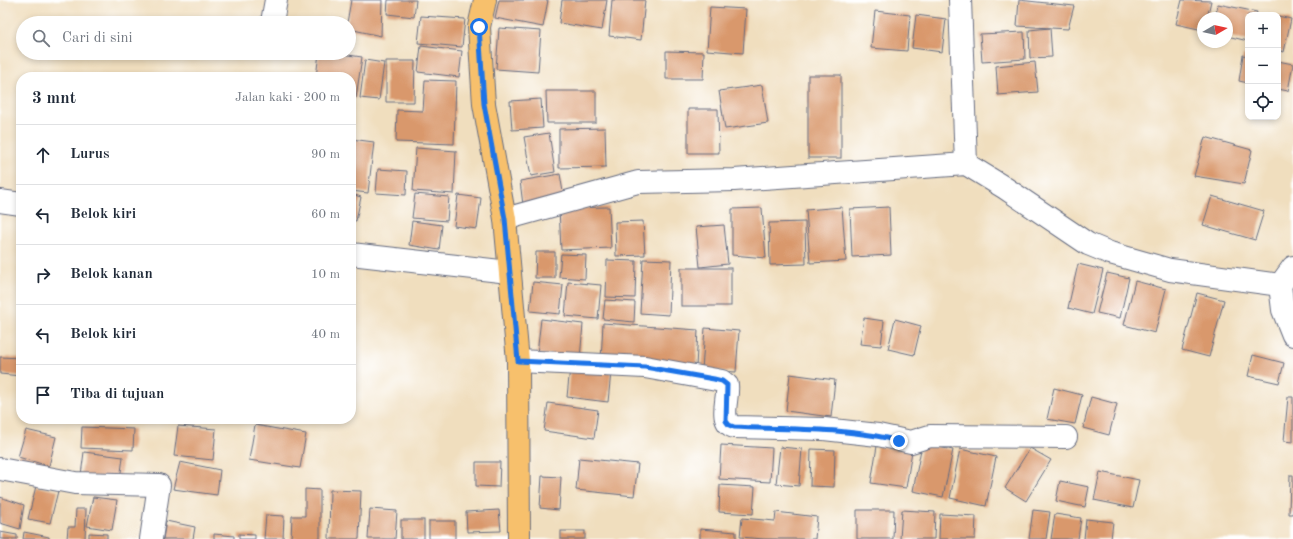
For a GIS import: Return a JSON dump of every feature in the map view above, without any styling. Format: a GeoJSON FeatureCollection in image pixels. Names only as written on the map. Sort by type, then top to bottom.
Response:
{"type":"FeatureCollection","features":[{"type":"Feature","properties":{"kind":"main road"},"geometry":{"type":"LineString","coordinates":[[485,0],[479,27],[484,104],[505,219],[518,361],[519,539]]}},
{"type":"Feature","properties":{"kind":"street"},"geometry":{"type":"LineString","coordinates":[[273,16],[276,0]]}},
{"type":"Feature","properties":{"kind":"street"},"geometry":{"type":"LineString","coordinates":[[960,0],[966,164]]}},
{"type":"Feature","properties":{"kind":"street"},"geometry":{"type":"LineString","coordinates":[[505,219],[638,182],[741,179],[966,164],[1005,188],[1088,244],[1110,253],[1170,270],[1280,285]]}},
{"type":"Feature","properties":{"kind":"street"},"geometry":{"type":"LineString","coordinates":[[0,201],[16,203]]}},
{"type":"Feature","properties":{"kind":"street"},"geometry":{"type":"LineString","coordinates":[[356,255],[509,272]]}},
{"type":"Feature","properties":{"kind":"street"},"geometry":{"type":"LineString","coordinates":[[1293,267],[1280,285],[1283,310],[1293,335]]}},
{"type":"Feature","properties":{"kind":"street"},"geometry":{"type":"LineString","coordinates":[[518,361],[645,367],[722,381],[727,385],[728,392],[726,421],[729,425],[734,427],[824,429],[878,435],[911,442],[930,436],[1066,437]]}},
{"type":"Feature","properties":{"kind":"street"},"geometry":{"type":"LineString","coordinates":[[0,469],[76,483],[159,486],[151,539]]}},
{"type":"Feature","properties":{"kind":"building"},"geometry":{"type":"Polygon","coordinates":[[[351,0],[382,0],[381,36],[356,31],[356,16],[348,16],[351,0]]]}},
{"type":"Feature","properties":{"kind":"building"},"geometry":{"type":"Polygon","coordinates":[[[388,0],[416,0],[414,17],[387,14],[388,0]]]}},
{"type":"Feature","properties":{"kind":"building"},"geometry":{"type":"Polygon","coordinates":[[[499,0],[548,0],[543,27],[495,18],[499,0]]]}},
{"type":"Feature","properties":{"kind":"building"},"geometry":{"type":"Polygon","coordinates":[[[562,0],[607,0],[602,30],[559,23],[562,0]]]}},
{"type":"Feature","properties":{"kind":"building"},"geometry":{"type":"Polygon","coordinates":[[[612,0],[645,0],[641,40],[609,36],[612,0]]]}},
{"type":"Feature","properties":{"kind":"building"},"geometry":{"type":"Polygon","coordinates":[[[1019,0],[1074,6],[1068,29],[1017,26],[1019,0]]]}},
{"type":"Feature","properties":{"kind":"building"},"geometry":{"type":"Polygon","coordinates":[[[1182,0],[1211,1],[1208,12],[1197,12],[1197,29],[1176,24],[1182,0]]]}},
{"type":"Feature","properties":{"kind":"building"},"geometry":{"type":"Polygon","coordinates":[[[1218,4],[1257,12],[1245,12],[1245,40],[1233,37],[1233,12],[1216,12],[1218,4]]]}},
{"type":"Feature","properties":{"kind":"building"},"geometry":{"type":"Polygon","coordinates":[[[710,7],[746,9],[743,53],[707,50],[710,7]]]}},
{"type":"Feature","properties":{"kind":"building"},"geometry":{"type":"Polygon","coordinates":[[[875,11],[910,15],[907,51],[871,48],[875,11]]]}},
{"type":"Feature","properties":{"kind":"building"},"geometry":{"type":"Polygon","coordinates":[[[916,15],[946,19],[942,52],[912,48],[916,15]]]}},
{"type":"Feature","properties":{"kind":"building"},"geometry":{"type":"Polygon","coordinates":[[[421,16],[465,19],[462,47],[418,43],[421,16]]]}},
{"type":"Feature","properties":{"kind":"building"},"geometry":{"type":"Polygon","coordinates":[[[1281,17],[1291,19],[1284,52],[1281,51],[1281,17]]]}},
{"type":"Feature","properties":{"kind":"building"},"geometry":{"type":"Polygon","coordinates":[[[499,28],[541,31],[538,72],[496,69],[499,28]]]}},
{"type":"Feature","properties":{"kind":"building"},"geometry":{"type":"Polygon","coordinates":[[[1050,28],[1052,57],[1030,58],[1029,30],[1050,28]]]}},
{"type":"Feature","properties":{"kind":"building"},"geometry":{"type":"Polygon","coordinates":[[[1024,32],[1025,59],[982,62],[980,34],[1024,32]]]}},
{"type":"Feature","properties":{"kind":"building"},"geometry":{"type":"Polygon","coordinates":[[[421,46],[462,51],[459,77],[418,72],[421,46]]]}},
{"type":"Feature","properties":{"kind":"building"},"geometry":{"type":"Polygon","coordinates":[[[666,51],[704,52],[703,79],[666,79],[666,51]]]}},
{"type":"Feature","properties":{"kind":"building"},"geometry":{"type":"Polygon","coordinates":[[[1243,55],[1245,55],[1245,82],[1239,81],[1243,55]]]}},
{"type":"Feature","properties":{"kind":"building"},"geometry":{"type":"Polygon","coordinates":[[[356,56],[362,57],[356,98],[356,72],[317,72],[318,60],[356,60],[356,56]]]}},
{"type":"Feature","properties":{"kind":"building"},"geometry":{"type":"Polygon","coordinates":[[[365,60],[384,63],[379,100],[360,98],[365,60]]]}},
{"type":"Feature","properties":{"kind":"building"},"geometry":{"type":"Polygon","coordinates":[[[386,61],[415,61],[414,102],[386,102],[386,61]]]}},
{"type":"Feature","properties":{"kind":"building"},"geometry":{"type":"Polygon","coordinates":[[[1035,62],[1038,92],[998,95],[996,66],[1035,62]]]}},
{"type":"Feature","properties":{"kind":"building"},"geometry":{"type":"Polygon","coordinates":[[[1281,62],[1293,64],[1288,91],[1281,90],[1281,62]]]}},
{"type":"Feature","properties":{"kind":"building"},"geometry":{"type":"Polygon","coordinates":[[[808,75],[841,75],[841,158],[808,158],[808,75]]]}},
{"type":"Feature","properties":{"kind":"building"},"geometry":{"type":"Polygon","coordinates":[[[425,80],[456,81],[454,144],[396,142],[397,110],[423,111],[425,80]]]}},
{"type":"Feature","properties":{"kind":"building"},"geometry":{"type":"Polygon","coordinates":[[[762,85],[768,123],[725,129],[719,91],[762,85]]]}},
{"type":"Feature","properties":{"kind":"building"},"geometry":{"type":"Polygon","coordinates":[[[546,91],[596,91],[596,123],[547,123],[546,91]]]}},
{"type":"Feature","properties":{"kind":"building"},"geometry":{"type":"Polygon","coordinates":[[[541,99],[543,128],[512,130],[510,101],[541,99]]]}},
{"type":"Feature","properties":{"kind":"building"},"geometry":{"type":"Polygon","coordinates":[[[688,109],[718,109],[719,153],[688,153],[688,109]]]}},
{"type":"Feature","properties":{"kind":"building"},"geometry":{"type":"Polygon","coordinates":[[[605,128],[606,167],[559,168],[559,129],[605,128]]]}},
{"type":"Feature","properties":{"kind":"building"},"geometry":{"type":"Polygon","coordinates":[[[549,133],[555,172],[531,176],[524,137],[549,133]]]}},
{"type":"Feature","properties":{"kind":"building"},"geometry":{"type":"Polygon","coordinates":[[[1205,137],[1252,150],[1244,184],[1194,176],[1205,137]]]}},
{"type":"Feature","properties":{"kind":"building"},"geometry":{"type":"Polygon","coordinates":[[[356,140],[374,142],[368,193],[356,192],[356,140]]]}},
{"type":"Feature","properties":{"kind":"building"},"geometry":{"type":"Polygon","coordinates":[[[416,148],[456,151],[454,194],[413,191],[416,148]]]}},
{"type":"Feature","properties":{"kind":"building"},"geometry":{"type":"Polygon","coordinates":[[[378,169],[407,171],[406,195],[376,193],[378,169]]]}},
{"type":"Feature","properties":{"kind":"building"},"geometry":{"type":"Polygon","coordinates":[[[560,174],[564,198],[523,205],[520,181],[560,174]]]}},
{"type":"Feature","properties":{"kind":"building"},"geometry":{"type":"Polygon","coordinates":[[[415,194],[449,197],[447,221],[412,218],[415,194]]]}},
{"type":"Feature","properties":{"kind":"building"},"geometry":{"type":"Polygon","coordinates":[[[458,195],[481,198],[477,229],[454,226],[458,195]]]}},
{"type":"Feature","properties":{"kind":"building"},"geometry":{"type":"Polygon","coordinates":[[[356,196],[361,197],[356,221],[356,196]]]}},
{"type":"Feature","properties":{"kind":"building"},"geometry":{"type":"Polygon","coordinates":[[[1212,196],[1264,211],[1255,240],[1203,225],[1212,196]]]}},
{"type":"Feature","properties":{"kind":"building"},"geometry":{"type":"Polygon","coordinates":[[[609,207],[611,248],[561,250],[559,208],[609,207]]]}},
{"type":"Feature","properties":{"kind":"building"},"geometry":{"type":"Polygon","coordinates":[[[842,207],[846,261],[810,263],[806,210],[842,207]]]}},
{"type":"Feature","properties":{"kind":"building"},"geometry":{"type":"Polygon","coordinates":[[[889,207],[891,255],[852,257],[850,209],[889,207]]]}},
{"type":"Feature","properties":{"kind":"building"},"geometry":{"type":"Polygon","coordinates":[[[762,208],[766,258],[732,255],[732,209],[762,208]]]}},
{"type":"Feature","properties":{"kind":"building"},"geometry":{"type":"Polygon","coordinates":[[[412,221],[442,225],[439,250],[409,245],[412,221]]]}},
{"type":"Feature","properties":{"kind":"building"},"geometry":{"type":"Polygon","coordinates":[[[643,221],[645,255],[616,256],[615,222],[643,221]]]}},
{"type":"Feature","properties":{"kind":"building"},"geometry":{"type":"Polygon","coordinates":[[[805,222],[806,264],[770,265],[769,223],[805,222]]]}},
{"type":"Feature","properties":{"kind":"building"},"geometry":{"type":"Polygon","coordinates":[[[724,225],[728,264],[700,267],[696,227],[724,225]]]}},
{"type":"Feature","properties":{"kind":"building"},"geometry":{"type":"Polygon","coordinates":[[[536,252],[555,252],[555,278],[535,278],[536,252]]]}},
{"type":"Feature","properties":{"kind":"building"},"geometry":{"type":"Polygon","coordinates":[[[561,254],[586,255],[585,279],[559,277],[561,254]]]}},
{"type":"Feature","properties":{"kind":"building"},"geometry":{"type":"Polygon","coordinates":[[[643,259],[671,260],[669,315],[640,313],[643,259]]]}},
{"type":"Feature","properties":{"kind":"building"},"geometry":{"type":"Polygon","coordinates":[[[607,260],[636,261],[635,298],[606,297],[607,260]]]}},
{"type":"Feature","properties":{"kind":"building"},"geometry":{"type":"Polygon","coordinates":[[[1078,264],[1103,270],[1092,314],[1068,308],[1078,264]]]}},
{"type":"Feature","properties":{"kind":"building"},"geometry":{"type":"Polygon","coordinates":[[[681,268],[731,268],[731,306],[681,306],[681,268]]]}},
{"type":"Feature","properties":{"kind":"building"},"geometry":{"type":"Polygon","coordinates":[[[1107,273],[1129,278],[1120,318],[1097,313],[1107,273]]]}},
{"type":"Feature","properties":{"kind":"building"},"geometry":{"type":"Polygon","coordinates":[[[1135,281],[1166,289],[1155,333],[1124,325],[1135,281]]]}},
{"type":"Feature","properties":{"kind":"building"},"geometry":{"type":"Polygon","coordinates":[[[533,282],[563,285],[560,314],[530,311],[533,282]]]}},
{"type":"Feature","properties":{"kind":"building"},"geometry":{"type":"Polygon","coordinates":[[[568,282],[601,285],[598,319],[565,316],[568,282]]]}},
{"type":"Feature","properties":{"kind":"building"},"geometry":{"type":"Polygon","coordinates":[[[1197,293],[1224,300],[1209,357],[1182,350],[1197,293]]]}},
{"type":"Feature","properties":{"kind":"building"},"geometry":{"type":"Polygon","coordinates":[[[605,300],[635,302],[634,322],[603,319],[605,300]]]}},
{"type":"Feature","properties":{"kind":"building"},"geometry":{"type":"Polygon","coordinates":[[[864,318],[884,321],[881,346],[860,344],[864,318]]]}},
{"type":"Feature","properties":{"kind":"building"},"geometry":{"type":"Polygon","coordinates":[[[541,319],[583,324],[580,359],[537,354],[541,319]]]}},
{"type":"Feature","properties":{"kind":"building"},"geometry":{"type":"Polygon","coordinates":[[[895,319],[921,326],[914,355],[888,349],[895,319]]]}},
{"type":"Feature","properties":{"kind":"building"},"geometry":{"type":"Polygon","coordinates":[[[603,323],[698,330],[696,367],[601,361],[603,323]]]}},
{"type":"Feature","properties":{"kind":"building"},"geometry":{"type":"Polygon","coordinates":[[[705,328],[739,331],[736,372],[702,370],[705,328]]]}},
{"type":"Feature","properties":{"kind":"building"},"geometry":{"type":"Polygon","coordinates":[[[1253,355],[1284,363],[1279,383],[1248,376],[1253,355]]]}},
{"type":"Feature","properties":{"kind":"building"},"geometry":{"type":"Polygon","coordinates":[[[0,357],[16,358],[16,376],[0,374],[0,357]]]}},
{"type":"Feature","properties":{"kind":"building"},"geometry":{"type":"Polygon","coordinates":[[[570,367],[611,372],[608,402],[567,397],[570,367]]]}},
{"type":"Feature","properties":{"kind":"building"},"geometry":{"type":"Polygon","coordinates":[[[790,374],[835,380],[831,417],[786,411],[790,374]]]}},
{"type":"Feature","properties":{"kind":"building"},"geometry":{"type":"Polygon","coordinates":[[[1054,388],[1082,395],[1075,424],[1047,419],[1054,388]]]}},
{"type":"Feature","properties":{"kind":"building"},"geometry":{"type":"Polygon","coordinates":[[[1091,397],[1117,404],[1109,435],[1083,428],[1091,397]]]}},
{"type":"Feature","properties":{"kind":"building"},"geometry":{"type":"Polygon","coordinates":[[[1288,397],[1293,397],[1293,442],[1284,441],[1288,397]]]}},
{"type":"Feature","properties":{"kind":"building"},"geometry":{"type":"Polygon","coordinates":[[[548,403],[598,410],[594,438],[544,431],[548,403]]]}},
{"type":"Feature","properties":{"kind":"building"},"geometry":{"type":"Polygon","coordinates":[[[255,425],[306,434],[300,468],[249,460],[255,425]]]}},
{"type":"Feature","properties":{"kind":"building"},"geometry":{"type":"Polygon","coordinates":[[[178,426],[216,429],[213,460],[174,456],[178,426]]]}},
{"type":"Feature","properties":{"kind":"building"},"geometry":{"type":"Polygon","coordinates":[[[82,427],[134,429],[133,450],[81,448],[82,427]]]}},
{"type":"Feature","properties":{"kind":"building"},"geometry":{"type":"Polygon","coordinates":[[[26,430],[56,437],[49,466],[18,457],[26,430]]]}},
{"type":"Feature","properties":{"kind":"building"},"geometry":{"type":"Polygon","coordinates":[[[922,444],[953,450],[943,497],[913,491],[922,444]]]}},
{"type":"Feature","properties":{"kind":"building"},"geometry":{"type":"Polygon","coordinates":[[[721,445],[772,448],[770,482],[719,479],[721,445]]]}},
{"type":"Feature","properties":{"kind":"building"},"geometry":{"type":"Polygon","coordinates":[[[877,446],[912,451],[906,488],[871,483],[877,446]]]}},
{"type":"Feature","properties":{"kind":"building"},"geometry":{"type":"Polygon","coordinates":[[[780,447],[802,449],[799,486],[776,484],[780,447]]]}},
{"type":"Feature","properties":{"kind":"building"},"geometry":{"type":"Polygon","coordinates":[[[1030,448],[1051,460],[1026,501],[1005,488],[1030,448]]]}},
{"type":"Feature","properties":{"kind":"building"},"geometry":{"type":"Polygon","coordinates":[[[811,449],[835,450],[834,487],[810,486],[811,449]]]}},
{"type":"Feature","properties":{"kind":"building"},"geometry":{"type":"Polygon","coordinates":[[[960,449],[996,457],[986,506],[950,498],[960,449]]]}},
{"type":"Feature","properties":{"kind":"building"},"geometry":{"type":"Polygon","coordinates":[[[84,452],[123,457],[120,480],[81,475],[84,452]]]}},
{"type":"Feature","properties":{"kind":"building"},"geometry":{"type":"Polygon","coordinates":[[[579,458],[638,464],[634,496],[576,490],[579,458]]]}},
{"type":"Feature","properties":{"kind":"building"},"geometry":{"type":"Polygon","coordinates":[[[180,462],[220,470],[217,495],[173,489],[180,462]]]}},
{"type":"Feature","properties":{"kind":"building"},"geometry":{"type":"Polygon","coordinates":[[[476,462],[500,462],[499,487],[476,486],[476,462]]]}},
{"type":"Feature","properties":{"kind":"building"},"geometry":{"type":"Polygon","coordinates":[[[1100,472],[1139,480],[1133,508],[1094,500],[1100,472]]]}},
{"type":"Feature","properties":{"kind":"building"},"geometry":{"type":"Polygon","coordinates":[[[1290,475],[1293,475],[1293,514],[1289,514],[1290,475]]]}},
{"type":"Feature","properties":{"kind":"building"},"geometry":{"type":"Polygon","coordinates":[[[542,476],[561,477],[559,510],[540,508],[542,476]]]}},
{"type":"Feature","properties":{"kind":"building"},"geometry":{"type":"Polygon","coordinates":[[[1060,481],[1089,487],[1085,507],[1056,501],[1060,481]]]}},
{"type":"Feature","properties":{"kind":"building"},"geometry":{"type":"Polygon","coordinates":[[[720,485],[755,487],[753,514],[719,512],[720,485]]]}},
{"type":"Feature","properties":{"kind":"building"},"geometry":{"type":"Polygon","coordinates":[[[36,486],[58,491],[50,523],[28,519],[36,486]]]}},
{"type":"Feature","properties":{"kind":"building"},"geometry":{"type":"Polygon","coordinates":[[[305,489],[320,490],[320,539],[291,539],[292,516],[305,516],[305,489]]]}},
{"type":"Feature","properties":{"kind":"building"},"geometry":{"type":"Polygon","coordinates":[[[330,490],[361,491],[359,539],[329,539],[330,490]]]}},
{"type":"Feature","properties":{"kind":"building"},"geometry":{"type":"Polygon","coordinates":[[[0,497],[24,505],[20,529],[0,523],[0,497]]]}},
{"type":"Feature","properties":{"kind":"building"},"geometry":{"type":"Polygon","coordinates":[[[93,497],[117,500],[112,530],[87,526],[93,497]]]}},
{"type":"Feature","properties":{"kind":"building"},"geometry":{"type":"Polygon","coordinates":[[[76,509],[86,509],[85,539],[67,539],[68,527],[75,527],[76,509]]]}},
{"type":"Feature","properties":{"kind":"building"},"geometry":{"type":"Polygon","coordinates":[[[370,509],[397,511],[395,539],[368,539],[370,509]]]}},
{"type":"Feature","properties":{"kind":"building"},"geometry":{"type":"Polygon","coordinates":[[[499,510],[501,531],[467,532],[466,512],[499,510]]]}},
{"type":"Feature","properties":{"kind":"building"},"geometry":{"type":"Polygon","coordinates":[[[857,510],[894,510],[893,539],[857,539],[857,510]]]}},
{"type":"Feature","properties":{"kind":"building"},"geometry":{"type":"Polygon","coordinates":[[[902,510],[935,512],[934,539],[900,539],[902,510]]]}},
{"type":"Feature","properties":{"kind":"building"},"geometry":{"type":"Polygon","coordinates":[[[1033,510],[1050,512],[1046,539],[1029,539],[1033,510]]]}},
{"type":"Feature","properties":{"kind":"building"},"geometry":{"type":"Polygon","coordinates":[[[776,512],[817,517],[815,539],[764,539],[740,537],[742,518],[775,521],[776,512]]]}},
{"type":"Feature","properties":{"kind":"building"},"geometry":{"type":"Polygon","coordinates":[[[940,514],[976,516],[975,539],[939,539],[940,514]]]}},
{"type":"Feature","properties":{"kind":"building"},"geometry":{"type":"Polygon","coordinates":[[[1055,514],[1081,518],[1078,539],[1051,539],[1055,514]]]}},
{"type":"Feature","properties":{"kind":"building"},"geometry":{"type":"Polygon","coordinates":[[[266,515],[284,516],[283,539],[264,539],[266,515]]]}},
{"type":"Feature","properties":{"kind":"building"},"geometry":{"type":"Polygon","coordinates":[[[1086,519],[1113,522],[1111,539],[1084,539],[1086,519]]]}},
{"type":"Feature","properties":{"kind":"building"},"geometry":{"type":"Polygon","coordinates":[[[401,520],[424,520],[424,539],[401,539],[401,520]]]}},
{"type":"Feature","properties":{"kind":"building"},"geometry":{"type":"Polygon","coordinates":[[[166,521],[195,527],[193,539],[163,539],[166,521]]]}},
{"type":"Feature","properties":{"kind":"building"},"geometry":{"type":"Polygon","coordinates":[[[429,521],[455,521],[455,539],[429,539],[429,521]]]}},
{"type":"Feature","properties":{"kind":"building"},"geometry":{"type":"Polygon","coordinates":[[[700,529],[736,532],[736,539],[700,539],[700,529]]]}},
{"type":"Feature","properties":{"kind":"building"},"geometry":{"type":"Polygon","coordinates":[[[561,531],[585,531],[585,539],[561,539],[561,531]]]}},
{"type":"Feature","properties":{"kind":"building"},"geometry":{"type":"Polygon","coordinates":[[[0,532],[17,535],[17,539],[0,539],[0,532]]]}},
{"type":"Feature","properties":{"kind":"building"},"geometry":{"type":"Polygon","coordinates":[[[24,532],[49,537],[49,539],[23,539],[24,532]]]}},
{"type":"Feature","properties":{"kind":"building"},"geometry":{"type":"Polygon","coordinates":[[[89,533],[107,534],[107,539],[89,539],[89,533]]]}},
{"type":"Feature","properties":{"kind":"building"},"geometry":{"type":"Polygon","coordinates":[[[214,534],[234,536],[234,539],[214,539],[214,534]]]}},
{"type":"Feature","properties":{"kind":"building"},"geometry":{"type":"Polygon","coordinates":[[[239,534],[255,535],[255,539],[239,539],[239,534]]]}},
{"type":"Feature","properties":{"kind":"route"},"geometry":{"type":"LineString","coordinates":[[479,27],[484,104],[505,219],[518,361],[645,367],[714,379],[722,381],[727,385],[728,392],[725,415],[726,421],[729,425],[734,427],[765,429],[824,429],[878,435],[899,441]]}}]}
